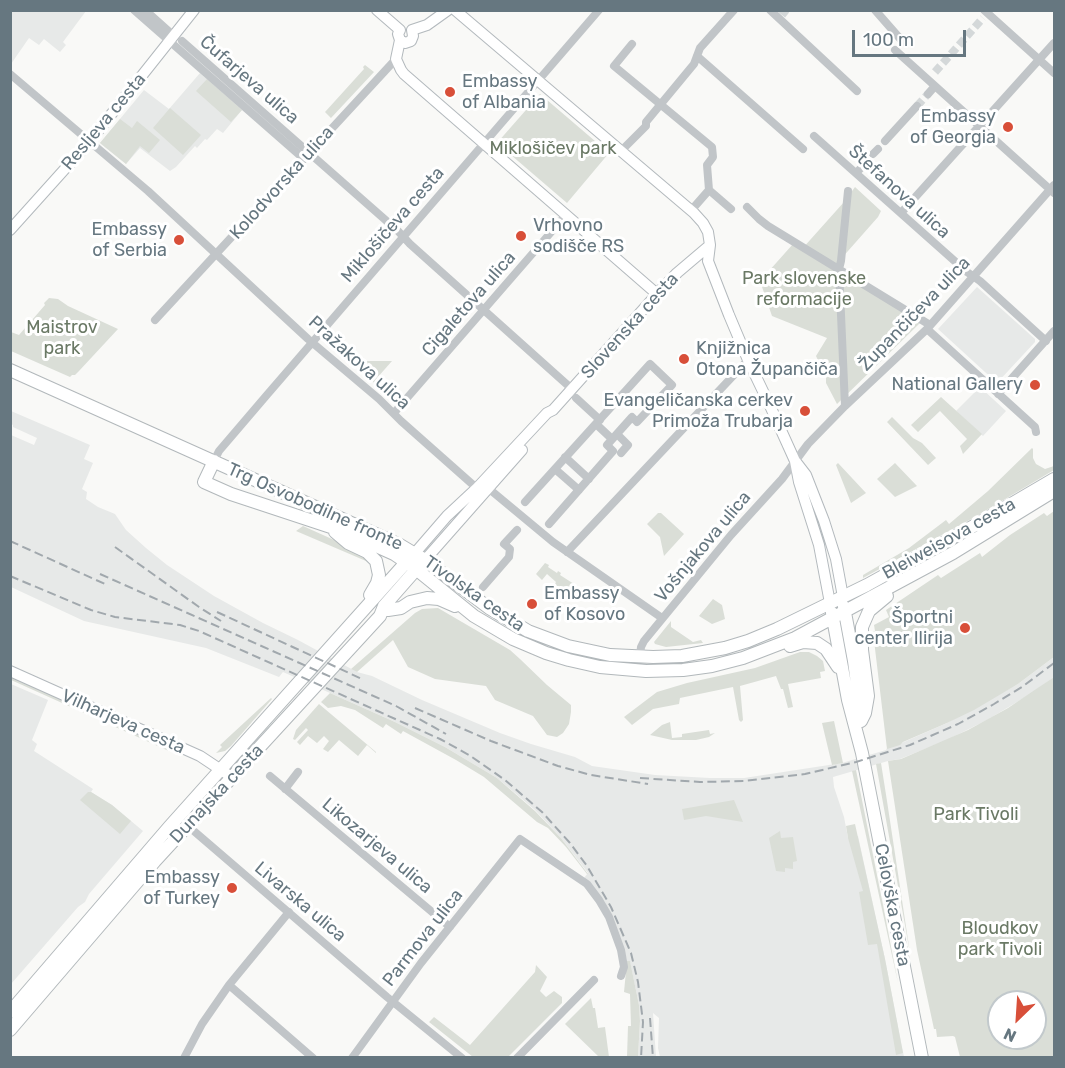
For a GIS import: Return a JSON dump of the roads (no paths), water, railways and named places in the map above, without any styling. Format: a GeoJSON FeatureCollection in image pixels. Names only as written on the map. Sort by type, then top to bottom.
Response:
{"type":"FeatureCollection","features":[{"type":"Feature","properties":{"kind":"main road","name":"Resljeva cesta"},"geometry":{"type":"LineString","coordinates":[[10,230],[90,141],[175,40],[194,10]]}},
{"type":"Feature","properties":{"kind":"main road"},"geometry":{"type":"LineString","coordinates":[[377,10],[400,35],[405,27],[412,30],[428,25],[448,10]]}},
{"type":"Feature","properties":{"kind":"main road"},"geometry":{"type":"LineString","coordinates":[[455,10],[536,84],[623,150],[701,220],[708,232],[710,245],[708,261],[729,315],[795,461],[799,482],[819,545],[830,603]]}},
{"type":"Feature","properties":{"kind":"main road","name":"Kolodvorska ulica"},"geometry":{"type":"LineString","coordinates":[[396,58],[400,35]]}},
{"type":"Feature","properties":{"kind":"main road"},"geometry":{"type":"LineString","coordinates":[[396,58],[404,74],[487,140],[566,215],[657,294]]}},
{"type":"Feature","properties":{"kind":"main road","name":"Slovenska cesta"},"geometry":{"type":"LineString","coordinates":[[415,561],[447,516],[482,490],[552,416],[553,410],[574,394],[657,294],[677,273],[710,245]]}},
{"type":"Feature","properties":{"kind":"main road","name":"Trg Osvobodilne fronte"},"geometry":{"type":"LineString","coordinates":[[10,370],[382,535],[415,561]]}},
{"type":"Feature","properties":{"kind":"main road","name":"Trg Osvobodilne fronte"},"geometry":{"type":"LineString","coordinates":[[214,461],[204,482],[231,494],[343,531],[415,561]]}},
{"type":"Feature","properties":{"kind":"main road"},"geometry":{"type":"LineString","coordinates":[[795,461],[806,475],[824,521],[836,559],[843,597]]}},
{"type":"Feature","properties":{"kind":"main road","name":"Bleiweisova cesta"},"geometry":{"type":"LineString","coordinates":[[843,597],[947,542],[1054,479]]}},
{"type":"Feature","properties":{"kind":"main road","name":"Bleiweisova cesta"},"geometry":{"type":"LineString","coordinates":[[845,612],[919,572],[1054,491]]}},
{"type":"Feature","properties":{"kind":"main road"},"geometry":{"type":"LineString","coordinates":[[330,527],[348,543],[367,552],[374,558],[377,565],[378,579],[363,611]]}},
{"type":"Feature","properties":{"kind":"main road","name":"Tivolska cesta"},"geometry":{"type":"LineString","coordinates":[[415,561],[489,609],[538,636],[588,652],[610,655],[682,656],[735,645],[764,635],[843,597]]}},
{"type":"Feature","properties":{"kind":"main road","name":"Tivolska cesta"},"geometry":{"type":"LineString","coordinates":[[415,561],[450,597],[474,616],[503,634],[546,653],[589,665],[622,670],[700,668],[736,660],[807,633],[845,612]]}},
{"type":"Feature","properties":{"kind":"main road","name":"Dunajska cesta"},"geometry":{"type":"LineString","coordinates":[[10,1012],[221,769],[363,611],[415,561]]}},
{"type":"Feature","properties":{"kind":"main road","name":"Dunajska cesta"},"geometry":{"type":"LineString","coordinates":[[10,1030],[155,861],[384,613],[384,606],[415,561]]}},
{"type":"Feature","properties":{"kind":"main road"},"geometry":{"type":"LineString","coordinates":[[861,722],[866,713],[868,696],[861,634],[864,621],[869,611],[919,572]]}},
{"type":"Feature","properties":{"kind":"main road"},"geometry":{"type":"LineString","coordinates":[[384,613],[400,600],[418,593],[434,592],[450,597]]}},
{"type":"Feature","properties":{"kind":"main road","name":"Celovška cesta"},"geometry":{"type":"LineString","coordinates":[[843,597],[854,661],[862,753]]}},
{"type":"Feature","properties":{"kind":"main road"},"geometry":{"type":"LineString","coordinates":[[384,613],[401,608],[418,599],[434,598],[450,603],[474,616]]}},
{"type":"Feature","properties":{"kind":"main road","name":"Celovška cesta"},"geometry":{"type":"LineString","coordinates":[[830,603],[922,1058]]}},
{"type":"Feature","properties":{"kind":"main road"},"geometry":{"type":"LineString","coordinates":[[771,647],[785,648],[803,642],[817,643],[829,652],[843,674]]}},
{"type":"Feature","properties":{"kind":"main road","name":"Vilharjeva cesta"},"geometry":{"type":"LineString","coordinates":[[10,671],[200,756],[232,778]]}},
{"type":"Feature","properties":{"kind":"street","name":"Čufarjeva ulica"},"geometry":{"type":"LineString","coordinates":[[134,10],[175,40],[307,156]]}},
{"type":"Feature","properties":{"kind":"street","name":"Čufarjeva ulica"},"geometry":{"type":"LineString","coordinates":[[145,10],[175,40],[307,156],[398,231],[574,394],[614,437]]}},
{"type":"Feature","properties":{"kind":"street","name":"Miklošičeva cesta"},"geometry":{"type":"LineString","coordinates":[[214,461],[219,451],[598,10]]}},
{"type":"Feature","properties":{"kind":"street"},"geometry":{"type":"LineString","coordinates":[[623,150],[646,126],[646,122],[663,106],[694,64],[700,48],[735,10]]}},
{"type":"Feature","properties":{"kind":"street"},"geometry":{"type":"LineString","coordinates":[[770,10],[780,16],[857,91]]}},
{"type":"Feature","properties":{"kind":"street"},"geometry":{"type":"LineString","coordinates":[[875,10],[903,42]]}},
{"type":"Feature","properties":{"kind":"street"},"geometry":{"type":"LineString","coordinates":[[985,14],[1054,73]]}},
{"type":"Feature","properties":{"kind":"street"},"geometry":{"type":"LineString","coordinates":[[901,213],[1054,43]]}},
{"type":"Feature","properties":{"kind":"street"},"geometry":{"type":"LineString","coordinates":[[632,44],[614,66],[712,147],[713,157],[706,165],[709,190],[731,209]]}},
{"type":"Feature","properties":{"kind":"street"},"geometry":{"type":"LineString","coordinates":[[895,50],[1053,190]]}},
{"type":"Feature","properties":{"kind":"street"},"geometry":{"type":"LineString","coordinates":[[697,56],[772,124],[803,148]]}},
{"type":"Feature","properties":{"kind":"street","name":"Kolodvorska ulica"},"geometry":{"type":"LineString","coordinates":[[155,320],[396,58]]}},
{"type":"Feature","properties":{"kind":"street"},"geometry":{"type":"LineString","coordinates":[[928,80],[935,72]]}},
{"type":"Feature","properties":{"kind":"street","name":"Pražakova ulica"},"geometry":{"type":"LineString","coordinates":[[10,74],[148,191],[312,342],[482,490],[662,618]]}},
{"type":"Feature","properties":{"kind":"street"},"geometry":{"type":"LineString","coordinates":[[928,94],[935,86]]}},
{"type":"Feature","properties":{"kind":"street"},"geometry":{"type":"LineString","coordinates":[[885,141],[916,106]]}},
{"type":"Feature","properties":{"kind":"street","name":"Štefanova ulica"},"geometry":{"type":"LineString","coordinates":[[814,136],[1046,340]]}},
{"type":"Feature","properties":{"kind":"street"},"geometry":{"type":"LineString","coordinates":[[856,173],[864,165]]}},
{"type":"Feature","properties":{"kind":"street"},"geometry":{"type":"LineString","coordinates":[[695,206],[709,190]]}},
{"type":"Feature","properties":{"kind":"street","name":"Župančičeva ulica"},"geometry":{"type":"LineString","coordinates":[[795,461],[808,444],[845,406],[928,327],[1053,190]]}},
{"type":"Feature","properties":{"kind":"street"},"geometry":{"type":"LineString","coordinates":[[845,406],[839,269],[848,191]]}},
{"type":"Feature","properties":{"kind":"street"},"geometry":{"type":"LineString","coordinates":[[747,207],[768,226],[928,327],[1035,427],[1036,432]]}},
{"type":"Feature","properties":{"kind":"street","name":"Cigaletova ulica"},"geometry":{"type":"LineString","coordinates":[[394,413],[566,215]]}},
{"type":"Feature","properties":{"kind":"street"},"geometry":{"type":"LineString","coordinates":[[998,394],[1054,331]]}},
{"type":"Feature","properties":{"kind":"street"},"geometry":{"type":"LineString","coordinates":[[567,552],[748,360]]}},
{"type":"Feature","properties":{"kind":"street"},"geometry":{"type":"LineString","coordinates":[[525,502],[650,364],[672,385],[637,422],[632,417],[614,437],[607,445],[613,451],[549,524]]}},
{"type":"Feature","properties":{"kind":"street"},"geometry":{"type":"LineString","coordinates":[[614,437],[628,445],[621,453]]}},
{"type":"Feature","properties":{"kind":"street"},"geometry":{"type":"LineString","coordinates":[[566,458],[589,479]]}},
{"type":"Feature","properties":{"kind":"street","name":"Vošnjakova ulica"},"geometry":{"type":"LineString","coordinates":[[640,656],[644,641],[662,618],[795,461]]}},
{"type":"Feature","properties":{"kind":"street"},"geometry":{"type":"LineString","coordinates":[[555,469],[579,490]]}},
{"type":"Feature","properties":{"kind":"street"},"geometry":{"type":"LineString","coordinates":[[483,587],[509,557],[510,549],[504,544],[517,530]]}},
{"type":"Feature","properties":{"kind":"street"},"geometry":{"type":"LineString","coordinates":[[285,789],[298,772]]}},
{"type":"Feature","properties":{"kind":"street","name":"Likozarjeva ulica"},"geometry":{"type":"LineString","coordinates":[[270,776],[450,927]]}},
{"type":"Feature","properties":{"kind":"street","name":"Livarska ulica"},"geometry":{"type":"LineString","coordinates":[[188,826],[462,1058]]}},
{"type":"Feature","properties":{"kind":"street","name":"Parmova ulica"},"geometry":{"type":"LineString","coordinates":[[352,1058],[393,1001],[520,839],[587,884],[593,892],[609,917],[621,950],[624,967],[621,976]]}},
{"type":"Feature","properties":{"kind":"street"},"geometry":{"type":"LineString","coordinates":[[184,1058],[202,1024],[229,985],[289,912]]}},
{"type":"Feature","properties":{"kind":"street"},"geometry":{"type":"LineString","coordinates":[[517,1058],[594,980]]}},
{"type":"Feature","properties":{"kind":"street"},"geometry":{"type":"LineString","coordinates":[[229,985],[313,1058]]}},
{"type":"Feature","properties":{"kind":"tunnel"},"geometry":{"type":"LineString","coordinates":[[782,15],[786,10]]}},
{"type":"Feature","properties":{"kind":"tunnel"},"geometry":{"type":"LineString","coordinates":[[935,72],[983,18]]}},
{"type":"Feature","properties":{"kind":"tunnel"},"geometry":{"type":"LineString","coordinates":[[917,106],[928,94]]}},
{"type":"Feature","properties":{"kind":"railway"},"geometry":{"type":"LineString","coordinates":[[10,541],[105,584]]}},
{"type":"Feature","properties":{"kind":"railway"},"geometry":{"type":"LineString","coordinates":[[115,547],[221,621]]}},
{"type":"Feature","properties":{"kind":"railway"},"geometry":{"type":"LineString","coordinates":[[100,574],[396,706],[446,734]]}},
{"type":"Feature","properties":{"kind":"railway"},"geometry":{"type":"LineString","coordinates":[[10,576],[91,610],[115,617],[180,625],[199,631],[440,739],[469,755],[505,780],[542,812],[570,843],[587,866],[611,907],[631,953],[638,982],[643,1022],[641,1058]]}},
{"type":"Feature","properties":{"kind":"railway"},"geometry":{"type":"LineString","coordinates":[[217,612],[362,679]]}},
{"type":"Feature","properties":{"kind":"railway"},"geometry":{"type":"LineString","coordinates":[[640,778],[700,782],[744,781],[805,774],[856,762],[910,745],[958,724],[1022,687],[1054,663]]}},
{"type":"Feature","properties":{"kind":"railway"},"geometry":{"type":"LineString","coordinates":[[415,708],[491,741],[558,766],[591,775],[648,784]]}},
{"type":"Feature","properties":{"kind":"railway"},"geometry":{"type":"LineString","coordinates":[[650,1018],[653,1058]]}},
{"type":"Feature","properties":{"kind":"place","name":"Embassy of Albania"},"geometry":{"type":"Point","coordinates":[450,92]}},
{"type":"Feature","properties":{"kind":"place","name":"Embassy of Georgia"},"geometry":{"type":"Point","coordinates":[1008,127]}},
{"type":"Feature","properties":{"kind":"place","name":"Vrhovno sodišče RS"},"geometry":{"type":"Point","coordinates":[521,236]}},
{"type":"Feature","properties":{"kind":"place","name":"Embassy of Serbia"},"geometry":{"type":"Point","coordinates":[179,240]}},
{"type":"Feature","properties":{"kind":"place","name":"Knjižnica Otona Župančiča"},"geometry":{"type":"Point","coordinates":[684,359]}},
{"type":"Feature","properties":{"kind":"place","name":"National Gallery"},"geometry":{"type":"Point","coordinates":[1035,385]}},
{"type":"Feature","properties":{"kind":"place","name":"Evangeličanska cerkev Primoža Trubarja"},"geometry":{"type":"Point","coordinates":[805,411]}},
{"type":"Feature","properties":{"kind":"place","name":"Embassy of Kosovo"},"geometry":{"type":"Point","coordinates":[532,604]}},
{"type":"Feature","properties":{"kind":"place","name":"Športni center Ilirija"},"geometry":{"type":"Point","coordinates":[965,628]}},
{"type":"Feature","properties":{"kind":"place","name":"Embassy of Turkey"},"geometry":{"type":"Point","coordinates":[232,888]}},
{"type":"Feature","properties":{"kind":"park label","name":"Miklošičev park"},"geometry":{"type":"Point","coordinates":[553,149]}},
{"type":"Feature","properties":{"kind":"park label","name":"Park slovenske reformacije"},"geometry":{"type":"Point","coordinates":[804,289]}},
{"type":"Feature","properties":{"kind":"park label","name":"Maistrov park"},"geometry":{"type":"Point","coordinates":[62,338]}},
{"type":"Feature","properties":{"kind":"park label","name":"Park Tivoli"},"geometry":{"type":"Point","coordinates":[976,815]}},
{"type":"Feature","properties":{"kind":"park label","name":"Bloudkov park Tivoli"},"geometry":{"type":"Point","coordinates":[1000,939]}}]}
